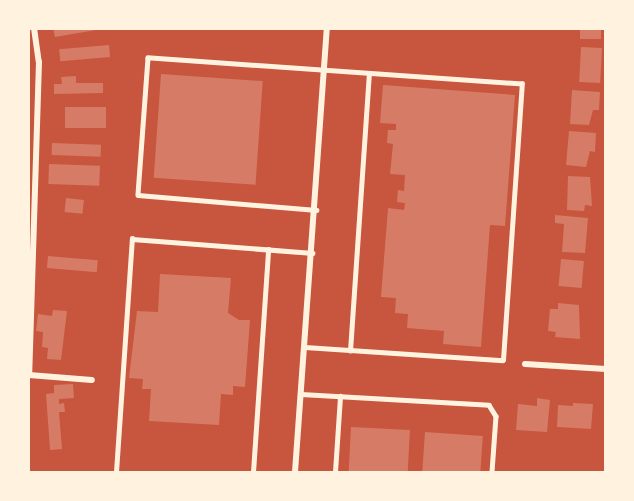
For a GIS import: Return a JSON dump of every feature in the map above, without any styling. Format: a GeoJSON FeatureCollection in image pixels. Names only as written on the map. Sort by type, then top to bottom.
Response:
{"type":"FeatureCollection","features":[{"type":"Feature","properties":{"kind":"street"},"geometry":{"type":"LineString","coordinates":[[34,28],[39,62],[28,375],[92,380]]}},
{"type":"Feature","properties":{"kind":"street"},"geometry":{"type":"LineString","coordinates":[[295,472],[327,70],[327,28]]}},
{"type":"Feature","properties":{"kind":"street"},"geometry":{"type":"LineString","coordinates":[[525,364],[605,369],[606,362]]}},
{"type":"Feature","properties":{"kind":"lane"},"geometry":{"type":"LineString","coordinates":[[305,347],[503,360],[522,84],[148,58],[138,195],[316,210]]}},
{"type":"Feature","properties":{"kind":"lane"},"geometry":{"type":"LineString","coordinates":[[350,351],[369,74]]}},
{"type":"Feature","properties":{"kind":"lane"},"geometry":{"type":"LineString","coordinates":[[116,472],[132,239],[312,253]]}},
{"type":"Feature","properties":{"kind":"lane"},"geometry":{"type":"LineString","coordinates":[[253,472],[268,250]]}},
{"type":"Feature","properties":{"kind":"lane"},"geometry":{"type":"LineString","coordinates":[[301,394],[489,405],[496,416],[492,472]]}},
{"type":"Feature","properties":{"kind":"lane"},"geometry":{"type":"LineString","coordinates":[[335,472],[340,396]]}},
{"type":"Feature","properties":{"kind":"building"},"geometry":{"type":"Polygon","coordinates":[[[53,28],[96,28],[96,30],[55,37],[53,28]]]}},
{"type":"Feature","properties":{"kind":"building"},"geometry":{"type":"Polygon","coordinates":[[[580,28],[601,28],[601,39],[580,39],[580,28]]]}},
{"type":"Feature","properties":{"kind":"building"},"geometry":{"type":"Polygon","coordinates":[[[109,45],[110,57],[60,61],[59,49],[109,45]]]}},
{"type":"Feature","properties":{"kind":"building"},"geometry":{"type":"Polygon","coordinates":[[[581,47],[602,48],[600,83],[579,82],[581,47]]]}},
{"type":"Feature","properties":{"kind":"building"},"geometry":{"type":"Polygon","coordinates":[[[161,74],[263,81],[255,185],[154,178],[161,74]]]}},
{"type":"Feature","properties":{"kind":"building"},"geometry":{"type":"Polygon","coordinates":[[[76,76],[76,83],[103,83],[103,93],[54,94],[54,84],[62,84],[61,77],[76,76]]]}},
{"type":"Feature","properties":{"kind":"building"},"geometry":{"type":"Polygon","coordinates":[[[383,85],[515,95],[505,226],[490,225],[481,347],[443,344],[444,331],[407,328],[408,314],[395,313],[396,298],[381,297],[388,208],[404,210],[405,203],[397,202],[398,190],[404,191],[405,175],[390,174],[393,144],[387,143],[388,130],[396,130],[396,124],[380,123],[383,85]]]}},
{"type":"Feature","properties":{"kind":"building"},"geometry":{"type":"Polygon","coordinates":[[[572,90],[600,92],[599,110],[593,110],[589,125],[570,124],[572,90]]]}},
{"type":"Feature","properties":{"kind":"building"},"geometry":{"type":"Polygon","coordinates":[[[65,107],[106,107],[106,128],[65,128],[65,107]]]}},
{"type":"Feature","properties":{"kind":"building"},"geometry":{"type":"Polygon","coordinates":[[[569,131],[596,133],[595,152],[590,151],[586,167],[566,165],[569,131]]]}},
{"type":"Feature","properties":{"kind":"building"},"geometry":{"type":"Polygon","coordinates":[[[52,143],[101,145],[101,157],[52,155],[52,143]]]}},
{"type":"Feature","properties":{"kind":"building"},"geometry":{"type":"Polygon","coordinates":[[[49,164],[100,166],[99,186],[48,184],[49,164]]]}},
{"type":"Feature","properties":{"kind":"building"},"geometry":{"type":"Polygon","coordinates":[[[568,176],[590,177],[592,206],[585,205],[584,211],[567,210],[568,176]]]}},
{"type":"Feature","properties":{"kind":"building"},"geometry":{"type":"Polygon","coordinates":[[[66,198],[84,200],[82,214],[65,212],[66,198]]]}},
{"type":"Feature","properties":{"kind":"building"},"geometry":{"type":"Polygon","coordinates":[[[555,215],[588,218],[585,253],[562,252],[564,224],[555,223],[555,215]]]}},
{"type":"Feature","properties":{"kind":"building"},"geometry":{"type":"Polygon","coordinates":[[[48,256],[98,260],[97,272],[47,268],[48,256]]]}},
{"type":"Feature","properties":{"kind":"building"},"geometry":{"type":"Polygon","coordinates":[[[561,259],[584,261],[582,288],[559,286],[561,259]]]}},
{"type":"Feature","properties":{"kind":"building"},"geometry":{"type":"Polygon","coordinates":[[[160,274],[231,278],[228,313],[239,320],[250,320],[245,387],[233,386],[233,395],[221,394],[219,425],[149,421],[151,389],[142,389],[143,379],[129,378],[137,311],[158,312],[160,274]]]}},
{"type":"Feature","properties":{"kind":"building"},"geometry":{"type":"Polygon","coordinates":[[[558,303],[579,305],[580,339],[555,337],[556,332],[548,331],[550,309],[558,309],[558,303]]]}},
{"type":"Feature","properties":{"kind":"building"},"geometry":{"type":"Polygon","coordinates":[[[53,310],[67,311],[61,360],[47,359],[48,348],[42,347],[43,332],[36,331],[38,314],[52,316],[53,310]]]}},
{"type":"Feature","properties":{"kind":"building"},"geometry":{"type":"Polygon","coordinates":[[[73,384],[74,398],[59,399],[59,404],[64,403],[65,412],[59,412],[62,449],[50,450],[46,394],[54,393],[54,385],[73,384]]]}},
{"type":"Feature","properties":{"kind":"building"},"geometry":{"type":"Polygon","coordinates":[[[537,398],[550,400],[547,432],[516,430],[518,404],[537,406],[537,398]]]}},
{"type":"Feature","properties":{"kind":"building"},"geometry":{"type":"Polygon","coordinates":[[[573,403],[593,404],[591,429],[557,427],[558,405],[573,406],[573,403]]]}},
{"type":"Feature","properties":{"kind":"building"},"geometry":{"type":"Polygon","coordinates":[[[351,427],[410,430],[408,472],[349,472],[351,427]]]}},
{"type":"Feature","properties":{"kind":"building"},"geometry":{"type":"Polygon","coordinates":[[[425,432],[483,436],[480,472],[422,472],[425,432]]]}}]}
